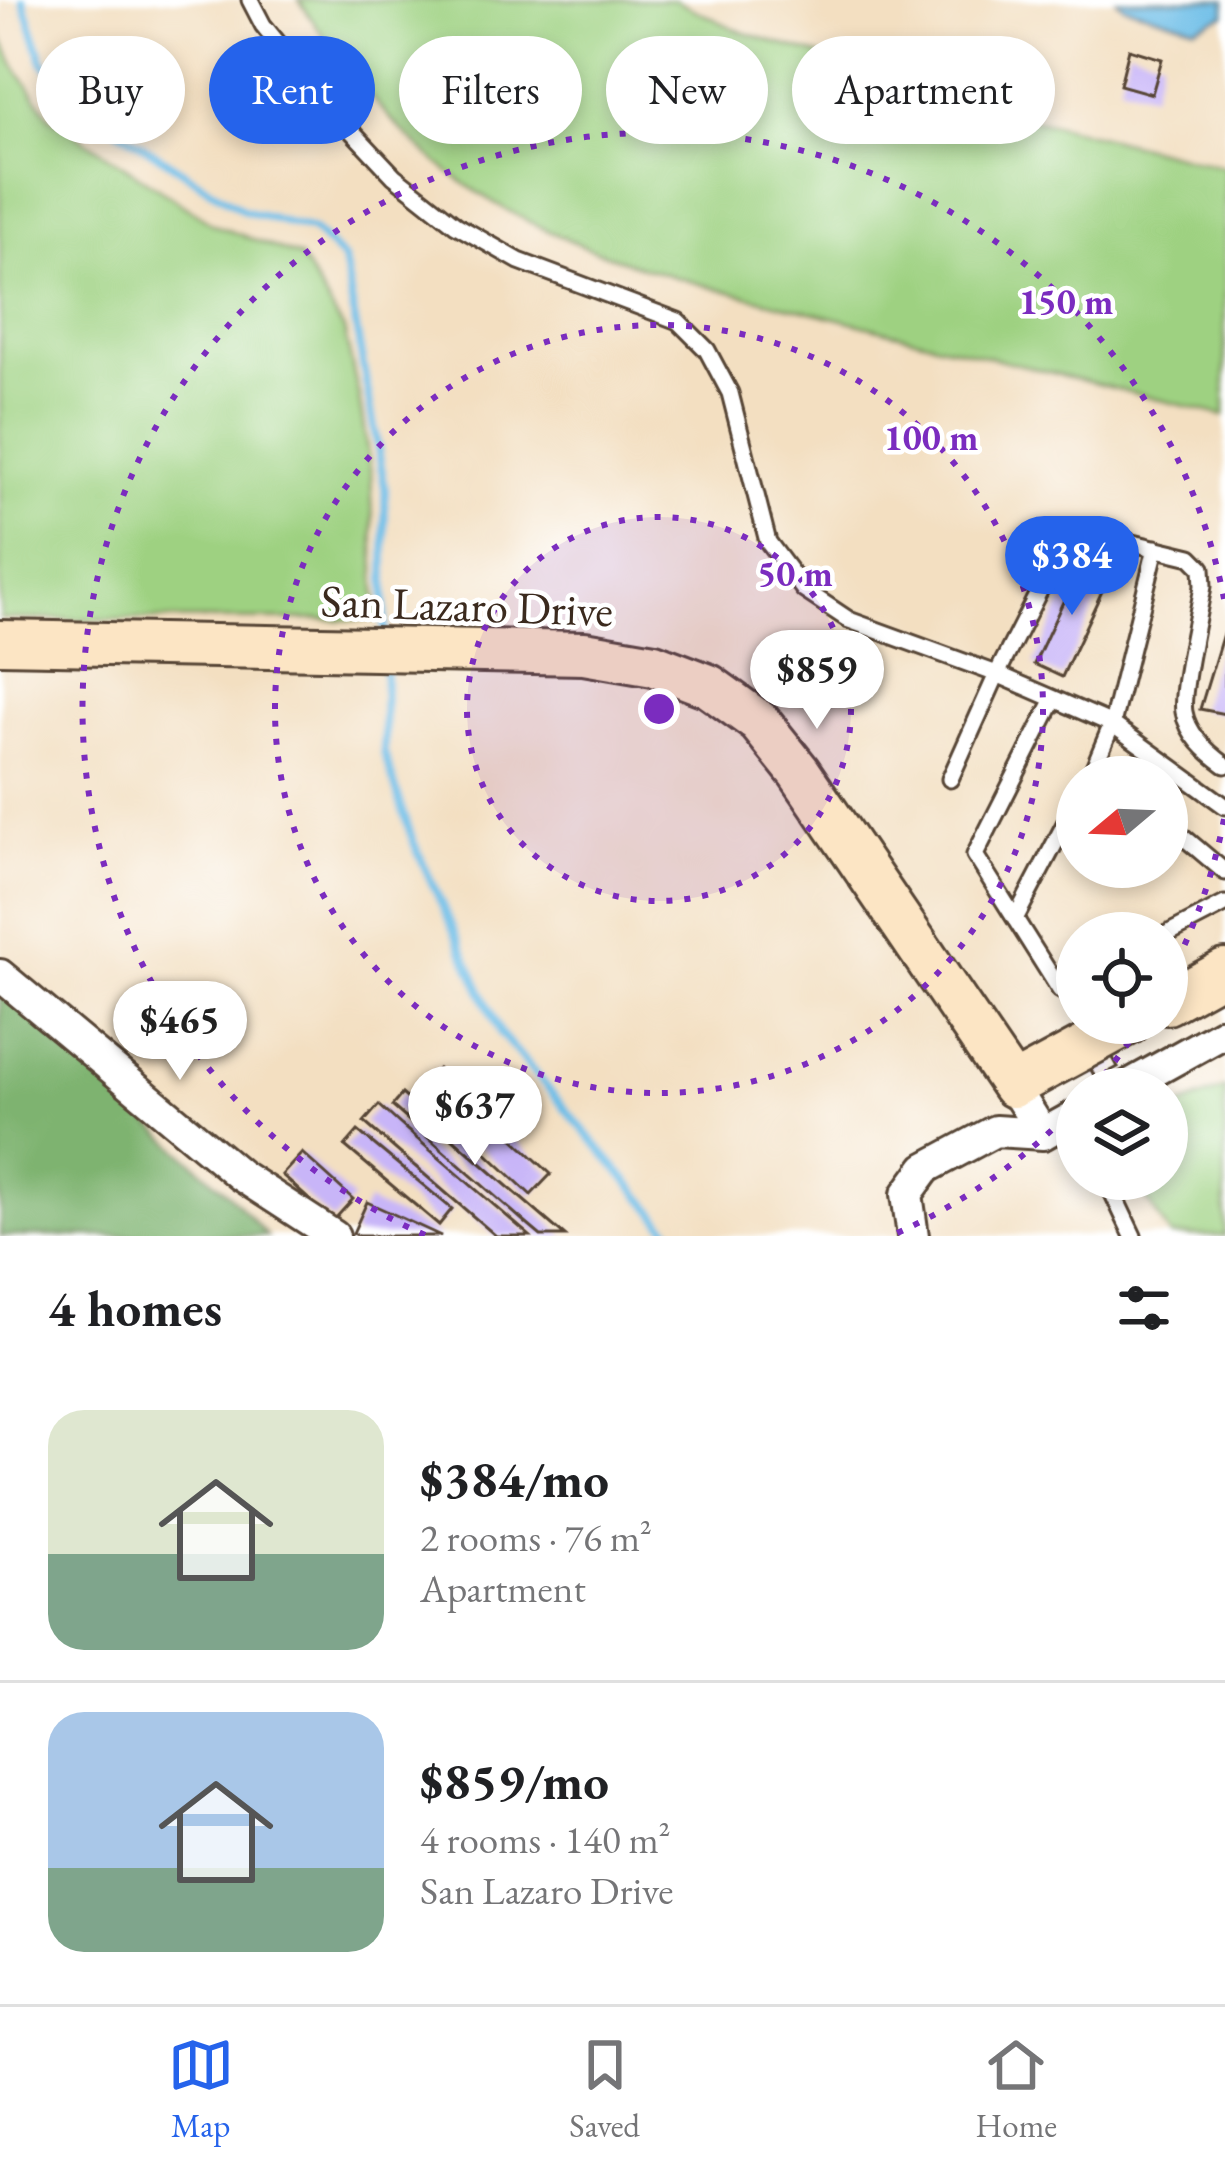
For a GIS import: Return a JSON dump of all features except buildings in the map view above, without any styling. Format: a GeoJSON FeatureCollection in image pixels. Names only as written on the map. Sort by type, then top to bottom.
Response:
{"type":"FeatureCollection","features":[{"type":"Feature","properties":{"kind":"street","name":"San Lazaro Drive"},"geometry":{"type":"LineString","coordinates":[[0,642],[584,653],[654,665],[709,686],[759,722],[799,772],[1043,1134]]}},
{"type":"Feature","properties":{"kind":"street"},"geometry":{"type":"LineString","coordinates":[[1188,991],[1225,971]]}},
{"type":"Feature","properties":{"kind":"street"},"geometry":{"type":"LineString","coordinates":[[0,975],[240,1174],[334,1236]]}},
{"type":"Feature","properties":{"kind":"street"},"geometry":{"type":"LineString","coordinates":[[1159,1068],[1225,1032]]}},
{"type":"Feature","properties":{"kind":"street"},"geometry":{"type":"LineString","coordinates":[[995,1131],[1013,1086],[1090,1044]]}},
{"type":"Feature","properties":{"kind":"street"},"geometry":{"type":"LineString","coordinates":[[913,1236],[907,1194],[926,1168],[995,1131],[1043,1134],[1056,1128]]}},
{"type":"Feature","properties":{"kind":"lane"},"geometry":{"type":"LineString","coordinates":[[250,0],[263,26],[334,112],[394,176],[456,225],[519,261],[678,321],[707,350],[730,393],[768,542],[804,590],[849,620],[997,674],[1112,724],[1225,806]]}},
{"type":"Feature","properties":{"kind":"lane"},"geometry":{"type":"LineString","coordinates":[[950,778],[1071,528],[1191,557],[1202,568],[1183,710],[1206,751],[1225,765]]}},
{"type":"Feature","properties":{"kind":"lane"},"geometry":{"type":"LineString","coordinates":[[1103,756],[1156,548]]}},
{"type":"Feature","properties":{"kind":"lane"},"geometry":{"type":"LineString","coordinates":[[1054,699],[975,856],[1056,984]]}},
{"type":"Feature","properties":{"kind":"lane"},"geometry":{"type":"LineString","coordinates":[[1015,919],[1056,841]]}},
{"type":"Feature","properties":{"kind":"lane"},"geometry":{"type":"LineString","coordinates":[[1188,841],[1225,872]]}},
{"type":"Feature","properties":{"kind":"lane"},"geometry":{"type":"LineString","coordinates":[[1188,923],[1225,904]]}},
{"type":"Feature","properties":{"kind":"lane"},"geometry":{"type":"LineString","coordinates":[[1116,1200],[1133,1236]]}},
{"type":"Feature","properties":{"kind":"green space"},"geometry":{"type":"Polygon","coordinates":[[[299,0],[674,0],[755,36],[606,36],[606,144],[768,144],[768,40],[792,47],[792,144],[1055,144],[1055,124],[1225,167],[1225,416],[651,270],[518,216],[450,173],[417,144],[582,144],[582,36],[399,36],[399,127],[375,100],[375,36],[324,36],[299,0]]]}},
{"type":"Feature","properties":{"kind":"green space"},"geometry":{"type":"Polygon","coordinates":[[[0,34],[36,97],[36,144],[91,144],[214,225],[300,257],[344,330],[359,397],[371,475],[377,620],[0,619],[0,34]]]}},
{"type":"Feature","properties":{"kind":"green space"},"geometry":{"type":"Polygon","coordinates":[[[0,989],[230,1195],[267,1236],[0,1236],[0,989]]]}},
{"type":"Feature","properties":{"kind":"green space"},"geometry":{"type":"Polygon","coordinates":[[[1225,1088],[1225,1236],[1171,1236],[1147,1200],[1188,1200],[1188,1103],[1225,1088]]]}},
{"type":"Feature","properties":{"kind":"water"},"geometry":{"type":"Polygon","coordinates":[[[1117,0],[1225,0],[1225,15],[1196,27],[1123,6],[1117,0]]]}},
{"type":"Feature","properties":{"kind":"waterway"},"geometry":{"type":"LineString","coordinates":[[23,0],[43,62],[86,109],[244,211],[313,230],[344,260],[385,488],[385,634]]}},
{"type":"Feature","properties":{"kind":"waterway"},"geometry":{"type":"LineString","coordinates":[[385,661],[384,753],[413,841],[500,1033],[675,1236]]}}]}
